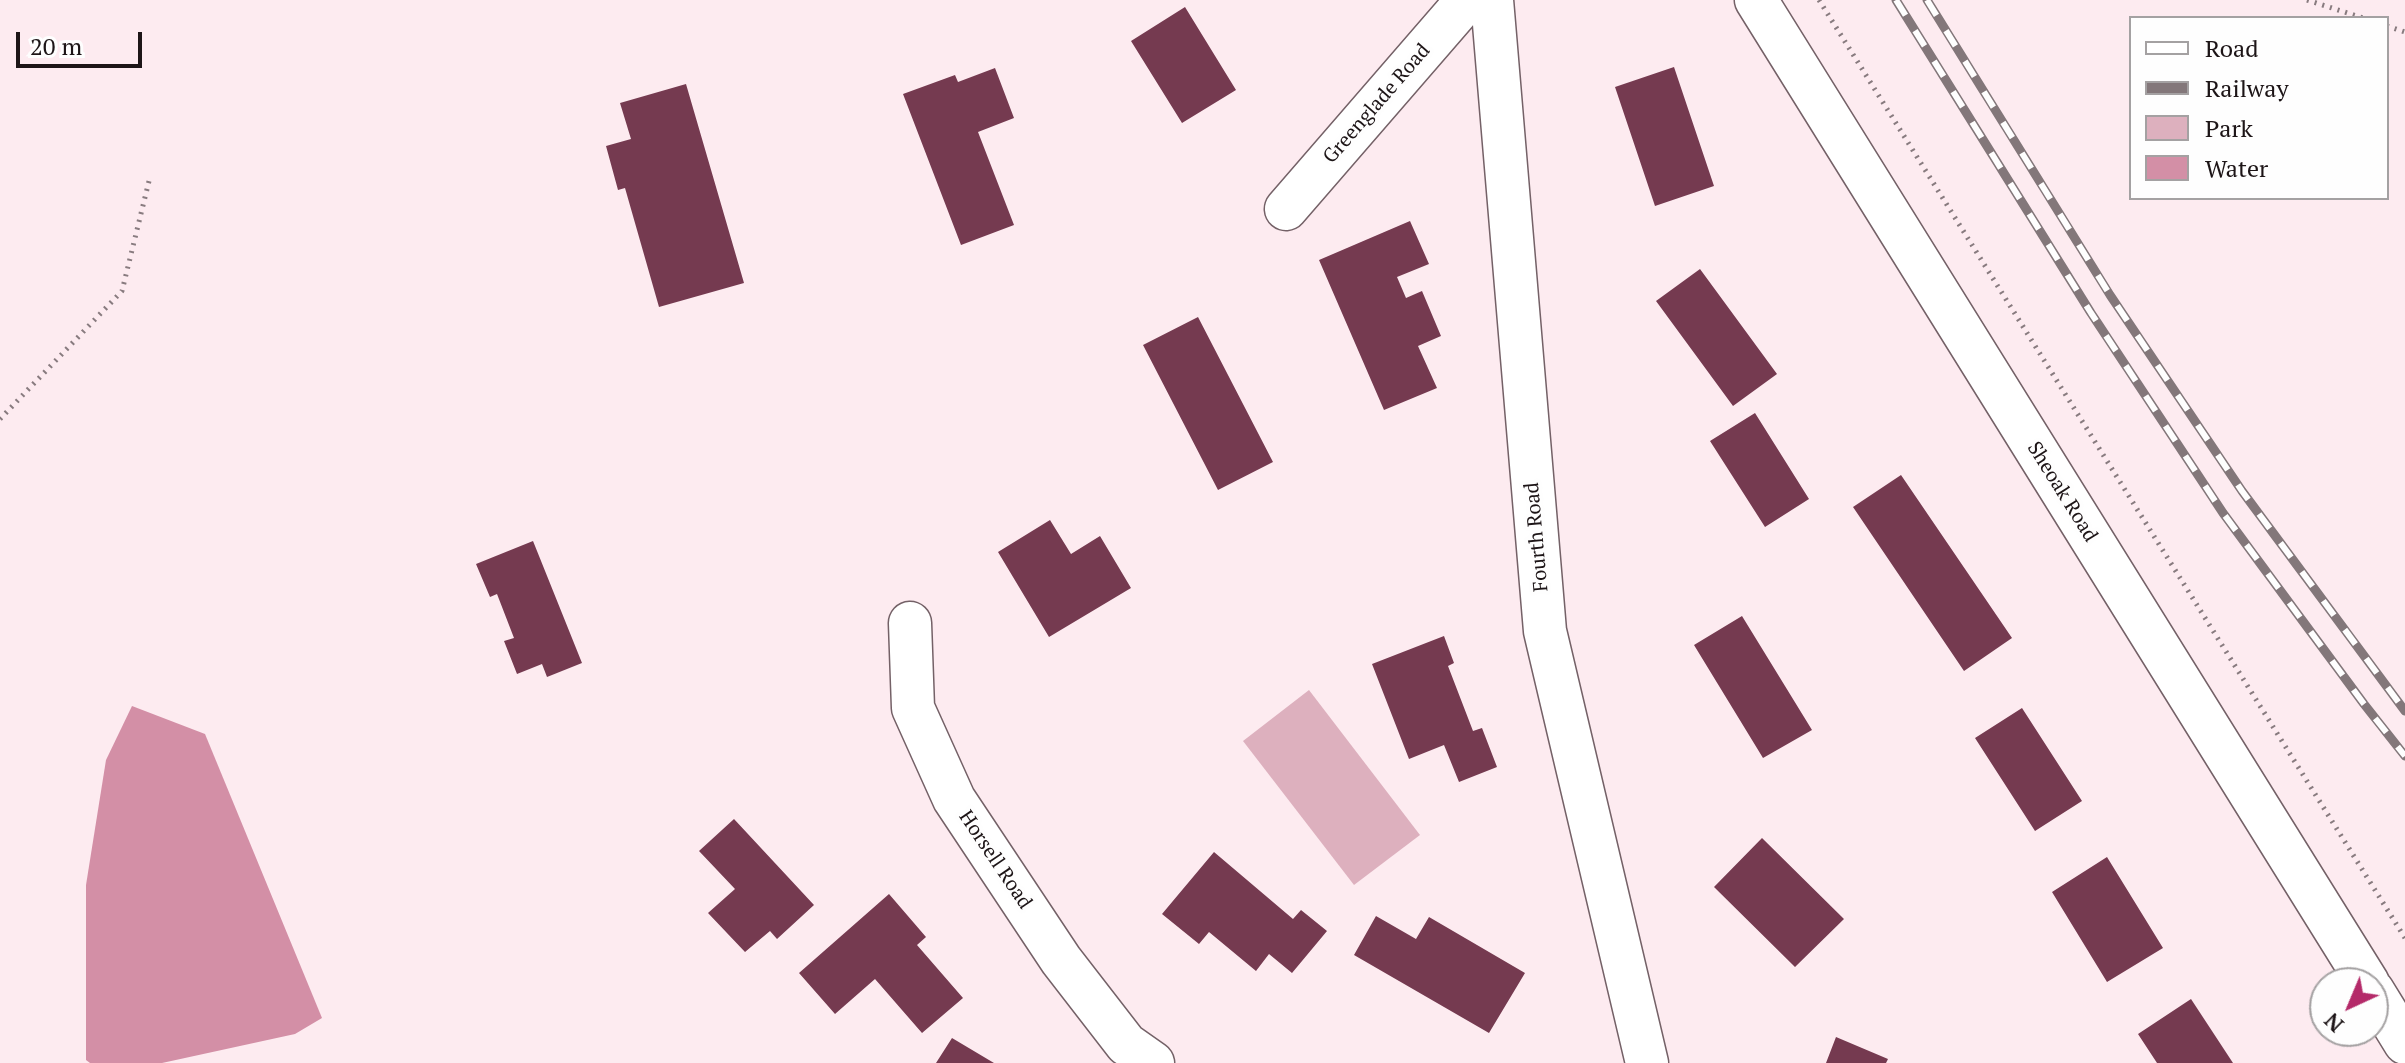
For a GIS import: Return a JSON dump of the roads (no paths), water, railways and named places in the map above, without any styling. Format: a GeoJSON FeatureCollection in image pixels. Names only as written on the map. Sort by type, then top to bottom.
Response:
{"type":"FeatureCollection","features":[{"type":"Feature","properties":{"kind":"street","name":"Greenglade Road"},"geometry":{"type":"LineString","coordinates":[[1286,209],[1467,0]]}},
{"type":"Feature","properties":{"kind":"street","name":"Fourth Road"},"geometry":{"type":"LineString","coordinates":[[1492,0],[1545,631],[1647,1063]]}},
{"type":"Feature","properties":{"kind":"street","name":"Sheoak Road"},"geometry":{"type":"LineString","coordinates":[[1756,0],[2358,967]]}},
{"type":"Feature","properties":{"kind":"street","name":"Horsell Road"},"geometry":{"type":"LineString","coordinates":[[910,623],[913,708],[954,799],[1061,960],[1126,1044],[1153,1063]]}},
{"type":"Feature","properties":{"kind":"street"},"geometry":{"type":"LineString","coordinates":[[2389,1017],[2405,1043]]}},
{"type":"Feature","properties":{"kind":"water"},"geometry":{"type":"Polygon","coordinates":[[[132,706],[205,734],[322,1018],[295,1034],[162,1063],[90,1063],[86,1060],[86,885],[106,760],[132,706]]]}},
{"type":"Feature","properties":{"kind":"railway"},"geometry":{"type":"LineString","coordinates":[[1896,0],[2091,313],[2223,513],[2405,756]]}},
{"type":"Feature","properties":{"kind":"railway"},"geometry":{"type":"LineString","coordinates":[[1927,0],[2110,295],[2242,491],[2405,711]]}}]}
